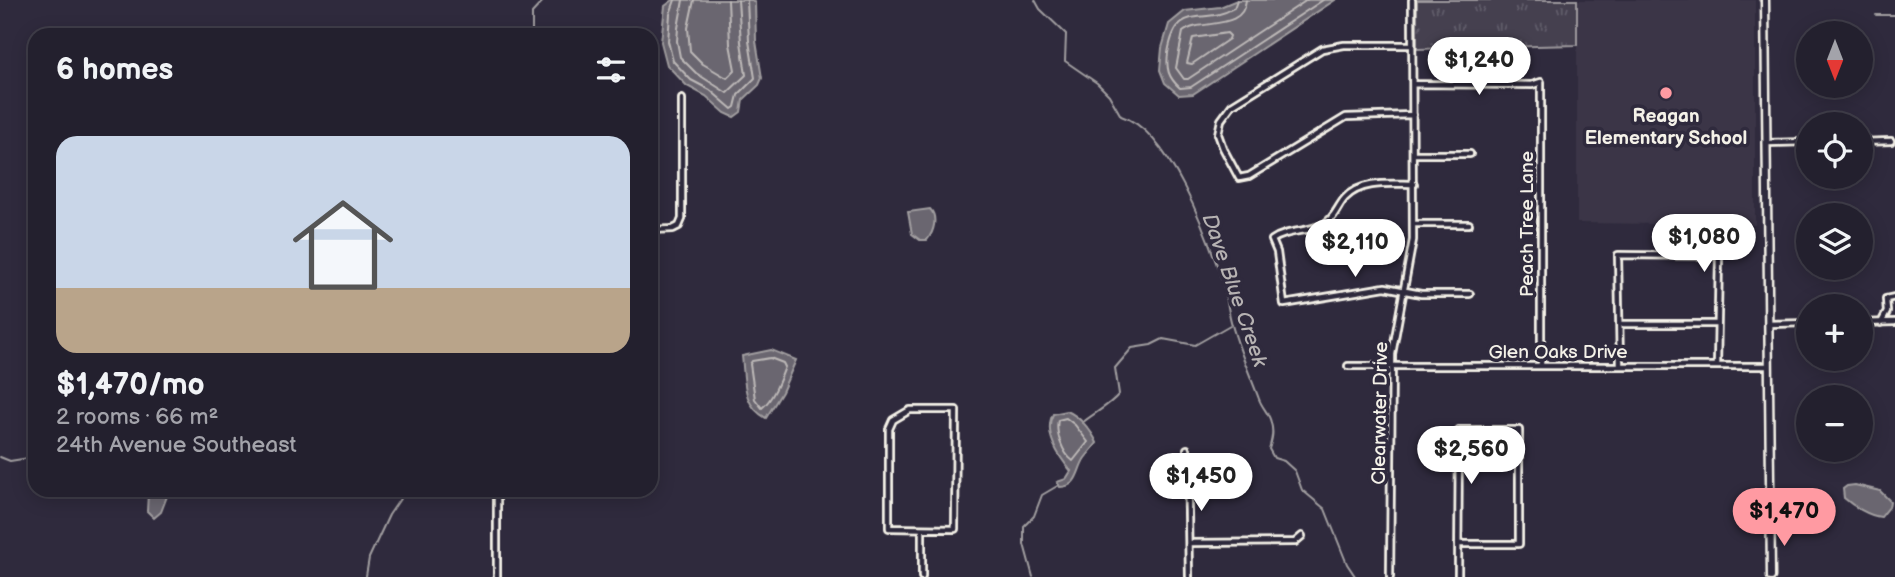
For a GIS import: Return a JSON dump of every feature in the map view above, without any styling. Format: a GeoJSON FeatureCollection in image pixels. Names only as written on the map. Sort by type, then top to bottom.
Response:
{"type":"FeatureCollection","features":[{"type":"Feature","properties":{"kind":"street","name":"Clearwater Drive"},"geometry":{"type":"LineString","coordinates":[[1390,577],[1393,344],[1413,246],[1414,224],[1412,0]]}},
{"type":"Feature","properties":{"kind":"street"},"geometry":{"type":"LineString","coordinates":[[1765,0],[1772,577]]}},
{"type":"Feature","properties":{"kind":"street"},"geometry":{"type":"LineString","coordinates":[[1412,45],[1344,45],[1322,49],[1232,105],[1221,120],[1219,134],[1223,148],[1239,178],[1249,176],[1346,117],[1413,115]]}},
{"type":"Feature","properties":{"kind":"street","name":"Peach Tree Lane"},"geometry":{"type":"LineString","coordinates":[[1413,84],[1532,85],[1541,82],[1541,365]]}},
{"type":"Feature","properties":{"kind":"street"},"geometry":{"type":"LineString","coordinates":[[658,230],[680,226],[682,219],[682,99]]}},
{"type":"Feature","properties":{"kind":"street"},"geometry":{"type":"LineString","coordinates":[[1873,142],[1891,141]]}},
{"type":"Feature","properties":{"kind":"street"},"geometry":{"type":"LineString","coordinates":[[1766,143],[1796,142]]}},
{"type":"Feature","properties":{"kind":"street"},"geometry":{"type":"LineString","coordinates":[[1413,154],[1470,154]]}},
{"type":"Feature","properties":{"kind":"street"},"geometry":{"type":"LineString","coordinates":[[1413,184],[1362,187],[1345,198],[1327,222],[1282,233],[1272,240],[1277,252],[1284,304],[1385,287],[1427,294],[1471,294]]}},
{"type":"Feature","properties":{"kind":"street"},"geometry":{"type":"LineString","coordinates":[[1414,224],[1469,224]]}},
{"type":"Feature","properties":{"kind":"street"},"geometry":{"type":"LineString","coordinates":[[1620,365],[1618,255],[1718,256],[1717,366]]}},
{"type":"Feature","properties":{"kind":"street"},"geometry":{"type":"LineString","coordinates":[[1881,323],[1886,314],[1886,299],[1895,297]]}},
{"type":"Feature","properties":{"kind":"street"},"geometry":{"type":"LineString","coordinates":[[1873,323],[1895,322]]}},
{"type":"Feature","properties":{"kind":"street"},"geometry":{"type":"LineString","coordinates":[[1768,324],[1796,323]]}},
{"type":"Feature","properties":{"kind":"street"},"geometry":{"type":"LineString","coordinates":[[1621,324],[1717,324]]}},
{"type":"Feature","properties":{"kind":"street","name":"Glen Oaks Drive"},"geometry":{"type":"LineString","coordinates":[[1348,366],[1768,366]]}},
{"type":"Feature","properties":{"kind":"street"},"geometry":{"type":"LineString","coordinates":[[910,410],[956,410],[955,529],[922,530],[889,528],[889,429],[893,420],[910,410]]}},
{"type":"Feature","properties":{"kind":"street"},"geometry":{"type":"LineString","coordinates":[[1458,544],[1519,544],[1519,430],[1459,430],[1458,544],[1458,577]]}},
{"type":"Feature","properties":{"kind":"street"},"geometry":{"type":"LineString","coordinates":[[1187,449],[1189,577]]}},
{"type":"Feature","properties":{"kind":"street"},"geometry":{"type":"LineString","coordinates":[[1188,476],[1227,476],[1233,471]]}},
{"type":"Feature","properties":{"kind":"street"},"geometry":{"type":"LineString","coordinates":[[497,497],[497,577]]}},
{"type":"Feature","properties":{"kind":"street"},"geometry":{"type":"LineString","coordinates":[[922,530],[922,577]]}},
{"type":"Feature","properties":{"kind":"street"},"geometry":{"type":"LineString","coordinates":[[1189,543],[1295,542],[1302,536]]}},
{"type":"Feature","properties":{"kind":"shaded area","name":"Reagan Elementary School"},"geometry":{"type":"Polygon","coordinates":[[[1577,0],[1755,0],[1755,225],[1577,223],[1577,0]]]}},
{"type":"Feature","properties":{"kind":"green space"},"geometry":{"type":"Polygon","coordinates":[[[1417,0],[1577,0],[1577,45],[1417,49],[1417,0]]]}},
{"type":"Feature","properties":{"kind":"water"},"geometry":{"type":"Polygon","coordinates":[[[673,0],[752,0],[755,3],[756,41],[762,78],[759,85],[743,100],[741,112],[734,117],[725,113],[706,96],[687,86],[667,65],[661,42],[665,6],[673,0]]]}},
{"type":"Feature","properties":{"kind":"water"},"geometry":{"type":"Polygon","coordinates":[[[1237,0],[1335,0],[1193,94],[1179,95],[1165,83],[1160,70],[1162,48],[1169,24],[1185,11],[1220,7],[1237,0]]]}},
{"type":"Feature","properties":{"kind":"water"},"geometry":{"type":"Polygon","coordinates":[[[930,209],[934,216],[932,233],[927,240],[920,240],[912,234],[908,212],[930,209]]]}},
{"type":"Feature","properties":{"kind":"water"},"geometry":{"type":"Polygon","coordinates":[[[771,350],[796,360],[782,392],[766,418],[758,413],[749,399],[742,356],[771,350]]]}},
{"type":"Feature","properties":{"kind":"water"},"geometry":{"type":"Polygon","coordinates":[[[1067,411],[1085,424],[1097,443],[1085,458],[1074,481],[1060,487],[1057,482],[1066,479],[1071,471],[1051,437],[1050,421],[1053,414],[1067,411]]]}},
{"type":"Feature","properties":{"kind":"water"},"geometry":{"type":"Polygon","coordinates":[[[1855,485],[1880,491],[1890,501],[1881,517],[1861,510],[1844,498],[1843,489],[1855,485]]]}},
{"type":"Feature","properties":{"kind":"water"},"geometry":{"type":"Polygon","coordinates":[[[148,497],[167,497],[161,512],[154,518],[147,511],[148,497]]]}},
{"type":"Feature","properties":{"kind":"waterway"},"geometry":{"type":"LineString","coordinates":[[532,28],[532,13],[544,0]]}},
{"type":"Feature","properties":{"kind":"waterway","name":"Dave Blue Creek"},"geometry":{"type":"LineString","coordinates":[[1035,0],[1040,9],[1066,34],[1065,61],[1097,83],[1109,95],[1121,116],[1139,126],[1156,142],[1185,188],[1216,263],[1241,353],[1270,420],[1272,439],[1269,449],[1274,458],[1284,461],[1295,471],[1302,490],[1325,509],[1347,564],[1355,576]]}},
{"type":"Feature","properties":{"kind":"waterway"},"geometry":{"type":"LineString","coordinates":[[1876,15],[1895,15]]}},
{"type":"Feature","properties":{"kind":"waterway"},"geometry":{"type":"LineString","coordinates":[[1082,423],[1119,394],[1115,368],[1132,348],[1151,345],[1163,339],[1195,345],[1230,325]]}},
{"type":"Feature","properties":{"kind":"waterway"},"geometry":{"type":"LineString","coordinates":[[0,457],[10,461],[28,458]]}},
{"type":"Feature","properties":{"kind":"waterway"},"geometry":{"type":"LineString","coordinates":[[1033,577],[1024,544],[1024,526],[1034,516],[1042,495],[1059,485]]}},
{"type":"Feature","properties":{"kind":"waterway"},"geometry":{"type":"LineString","coordinates":[[366,576],[369,558],[389,515],[401,497]]}},
{"type":"Feature","properties":{"kind":"place","name":"Reagan Elementary School"},"geometry":{"type":"Point","coordinates":[1666,93]}}]}
